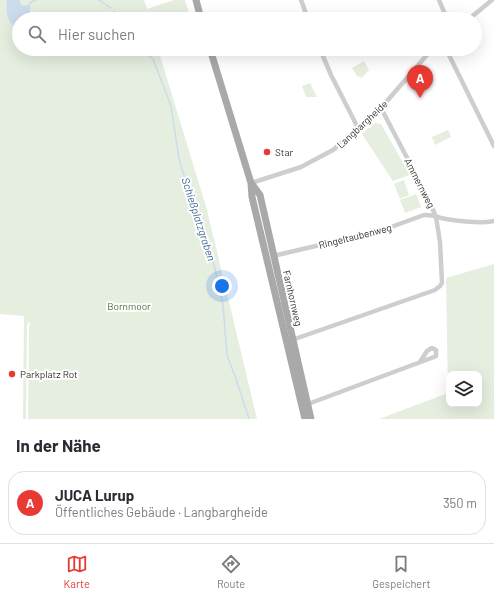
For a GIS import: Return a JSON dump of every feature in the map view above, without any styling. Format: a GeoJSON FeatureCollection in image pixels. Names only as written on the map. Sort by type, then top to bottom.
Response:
{"type":"FeatureCollection","features":[{"type":"Feature","properties":{"kind":"main road"},"geometry":{"type":"LineString","coordinates":[[196,0],[199,12]]}},
{"type":"Feature","properties":{"kind":"main road","name":"Farnhornweg"},"geometry":{"type":"LineString","coordinates":[[212,56],[251,183],[252,198],[305,419]]}},
{"type":"Feature","properties":{"kind":"main road","name":"Farnhornweg"},"geometry":{"type":"LineString","coordinates":[[251,183],[260,195],[311,419]]}},
{"type":"Feature","properties":{"kind":"street"},"geometry":{"type":"LineString","coordinates":[[301,0],[305,12]]}},
{"type":"Feature","properties":{"kind":"street"},"geometry":{"type":"LineString","coordinates":[[439,0],[444,12]]}},
{"type":"Feature","properties":{"kind":"street"},"geometry":{"type":"LineString","coordinates":[[477,12],[492,0]]}},
{"type":"Feature","properties":{"kind":"street"},"geometry":{"type":"LineString","coordinates":[[323,56],[358,128]]}},
{"type":"Feature","properties":{"kind":"street","name":"Langbargheide"},"geometry":{"type":"LineString","coordinates":[[251,183],[290,171],[333,150],[381,108],[426,56]]}},
{"type":"Feature","properties":{"kind":"street"},"geometry":{"type":"LineString","coordinates":[[449,56],[494,146]]}},
{"type":"Feature","properties":{"kind":"street","name":"Ammernweg"},"geometry":{"type":"LineString","coordinates":[[292,340],[435,290],[440,286],[443,276],[436,217],[428,196],[381,108]]}},
{"type":"Feature","properties":{"kind":"street","name":"Ringeltaubenweg"},"geometry":{"type":"LineString","coordinates":[[273,256],[380,231],[424,215],[482,222],[494,220]]}},
{"type":"Feature","properties":{"kind":"street"},"geometry":{"type":"LineString","coordinates":[[308,404],[420,362]]}},
{"type":"Feature","properties":{"kind":"green space","name":"Bornmoor"},"geometry":{"type":"Polygon","coordinates":[[[0,0],[7,0],[7,13],[12,22],[12,56],[160,56],[207,210],[257,419],[28,419],[29,321],[27,326],[26,419],[23,419],[24,316],[0,314],[0,0]]]}},
{"type":"Feature","properties":{"kind":"green space"},"geometry":{"type":"Polygon","coordinates":[[[20,0],[144,0],[147,9],[174,0],[185,0],[189,12],[30,12],[30,6],[23,7],[20,0]]]}},
{"type":"Feature","properties":{"kind":"green space"},"geometry":{"type":"Polygon","coordinates":[[[364,61],[369,70],[362,78],[357,76],[352,68],[364,61]]]}},
{"type":"Feature","properties":{"kind":"green space"},"geometry":{"type":"Polygon","coordinates":[[[310,83],[317,97],[306,97],[302,86],[310,83]]]}},
{"type":"Feature","properties":{"kind":"green space"},"geometry":{"type":"Polygon","coordinates":[[[375,123],[381,124],[410,175],[393,181],[362,134],[375,123]]]}},
{"type":"Feature","properties":{"kind":"green space"},"geometry":{"type":"Polygon","coordinates":[[[448,130],[451,137],[435,145],[432,137],[448,130]]]}},
{"type":"Feature","properties":{"kind":"green space"},"geometry":{"type":"Polygon","coordinates":[[[404,180],[409,195],[400,199],[394,184],[404,180]]]}},
{"type":"Feature","properties":{"kind":"green space"},"geometry":{"type":"Polygon","coordinates":[[[416,194],[421,207],[405,213],[400,200],[416,194]]]}},
{"type":"Feature","properties":{"kind":"green space"},"geometry":{"type":"Polygon","coordinates":[[[494,264],[494,419],[379,419],[446,394],[446,407],[482,407],[482,371],[448,371],[446,278],[494,264]]]}},
{"type":"Feature","properties":{"kind":"water"},"geometry":{"type":"Polygon","coordinates":[[[7,0],[20,0],[23,6],[30,6],[30,12],[12,12],[12,24],[9,21],[7,0]]]}},
{"type":"Feature","properties":{"kind":"waterway"},"geometry":{"type":"LineString","coordinates":[[29,6],[31,2],[36,0]]}},
{"type":"Feature","properties":{"kind":"waterway","name":"Schießplatzgraben"},"geometry":{"type":"LineString","coordinates":[[99,0],[111,8]]}},
{"type":"Feature","properties":{"kind":"waterway","name":"Schießplatzgraben"},"geometry":{"type":"LineString","coordinates":[[149,56],[153,59],[171,106],[179,159],[189,192],[206,234],[215,269],[223,305],[227,355],[249,419]]}},
{"type":"Feature","properties":{"kind":"place","name":"JUCA Lurup"},"geometry":{"type":"Point","coordinates":[420,98]}},
{"type":"Feature","properties":{"kind":"place","name":"Star"},"geometry":{"type":"Point","coordinates":[267,152]}},
{"type":"Feature","properties":{"kind":"place","name":"Parkplatz Rot"},"geometry":{"type":"Point","coordinates":[12,374]}}]}
